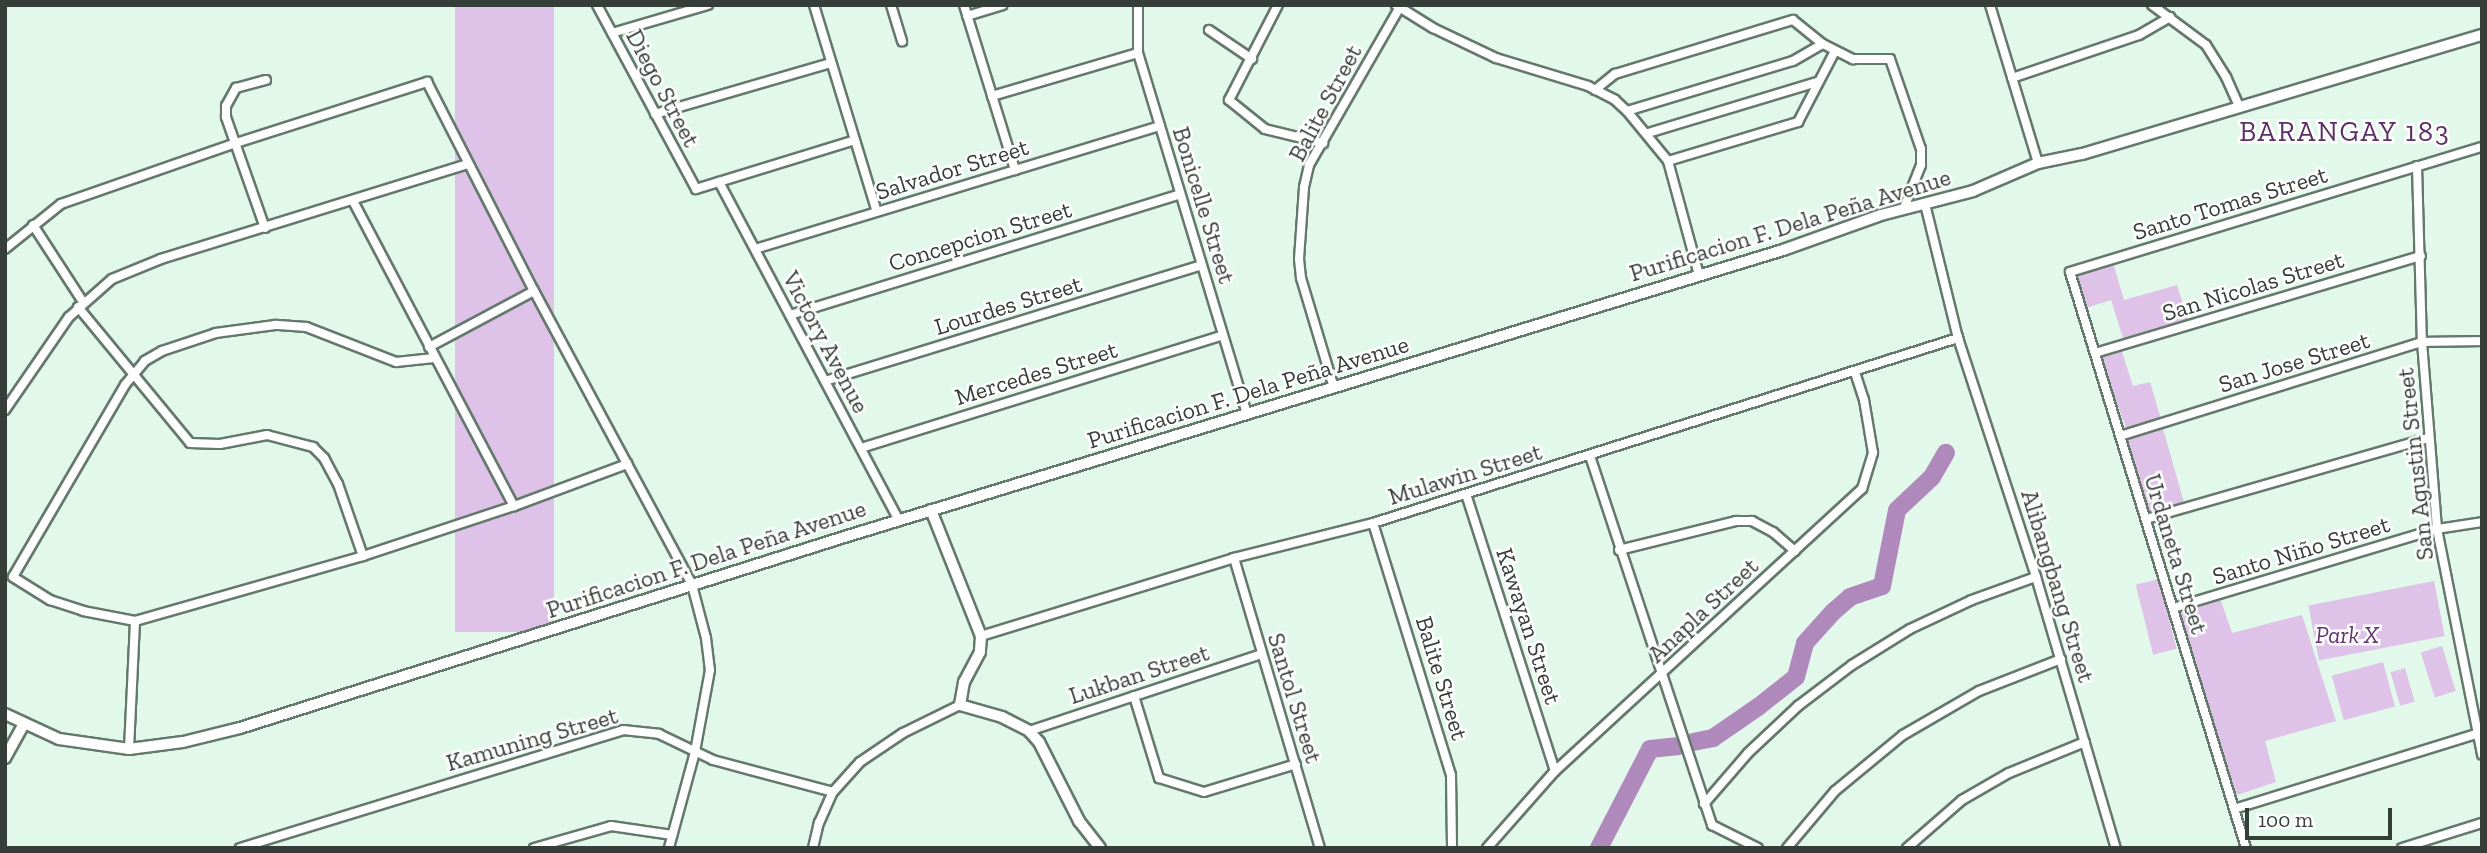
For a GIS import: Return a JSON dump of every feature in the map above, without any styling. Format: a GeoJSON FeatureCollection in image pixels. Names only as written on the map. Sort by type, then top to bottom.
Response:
{"type":"FeatureCollection","features":[{"type":"Feature","properties":{"kind":"street","name":"Diego Street"},"geometry":{"type":"LineString","coordinates":[[597,5],[696,189],[719,182]]}},
{"type":"Feature","properties":{"kind":"street"},"geometry":{"type":"LineString","coordinates":[[612,33],[708,5]]}},
{"type":"Feature","properties":{"kind":"street"},"geometry":{"type":"LineString","coordinates":[[814,5],[877,212]]}},
{"type":"Feature","properties":{"kind":"street"},"geometry":{"type":"LineString","coordinates":[[891,5],[902,41]]}},
{"type":"Feature","properties":{"kind":"street"},"geometry":{"type":"LineString","coordinates":[[964,5],[1015,170]]}},
{"type":"Feature","properties":{"kind":"street"},"geometry":{"type":"LineString","coordinates":[[967,16],[1003,5]]}},
{"type":"Feature","properties":{"kind":"street","name":"Bonicelle Street"},"geometry":{"type":"LineString","coordinates":[[1138,5],[1138,53],[1247,414]]}},
{"type":"Feature","properties":{"kind":"street"},"geometry":{"type":"LineString","coordinates":[[1990,5],[2038,163]]}},
{"type":"Feature","properties":{"kind":"street"},"geometry":{"type":"LineString","coordinates":[[2152,5],[2206,45],[2227,77],[2239,106]]}},
{"type":"Feature","properties":{"kind":"street"},"geometry":{"type":"LineString","coordinates":[[1275,6],[1252,59],[1229,100],[1265,129],[1323,143]]}},
{"type":"Feature","properties":{"kind":"street"},"geometry":{"type":"LineString","coordinates":[[1399,6],[1496,58],[1595,90],[1628,111],[1668,161],[1699,275]]}},
{"type":"Feature","properties":{"kind":"street","name":"Balite Street"},"geometry":{"type":"LineString","coordinates":[[1334,388],[1313,322],[1298,259],[1304,187],[1309,165],[1399,6]]}},
{"type":"Feature","properties":{"kind":"street"},"geometry":{"type":"LineString","coordinates":[[2012,78],[2139,35],[2170,17]]}},
{"type":"Feature","properties":{"kind":"street"},"geometry":{"type":"LineString","coordinates":[[1595,90],[1615,74],[1793,20],[1835,51],[1860,61],[1890,59],[1921,149],[1921,165],[1904,208]]}},
{"type":"Feature","properties":{"kind":"street"},"geometry":{"type":"LineString","coordinates":[[1209,30],[1252,59]]}},
{"type":"Feature","properties":{"kind":"street","name":"Purificacion F. Dela Peña Avenue"},"geometry":{"type":"LineString","coordinates":[[5,714],[23,725],[59,739],[129,749],[183,742],[249,725],[931,510],[1699,275],[1904,208],[1973,191],[2038,163],[2082,154],[2482,35]]}},
{"type":"Feature","properties":{"kind":"street"},"geometry":{"type":"LineString","coordinates":[[1628,111],[1793,61],[1823,44]]}},
{"type":"Feature","properties":{"kind":"street"},"geometry":{"type":"LineString","coordinates":[[1668,161],[1798,122],[1835,51]]}},
{"type":"Feature","properties":{"kind":"street"},"geometry":{"type":"LineString","coordinates":[[992,96],[1138,53]]}},
{"type":"Feature","properties":{"kind":"street"},"geometry":{"type":"LineString","coordinates":[[655,114],[831,62]]}},
{"type":"Feature","properties":{"kind":"street"},"geometry":{"type":"LineString","coordinates":[[265,228],[226,117],[229,97],[242,85],[266,80]]}},
{"type":"Feature","properties":{"kind":"street"},"geometry":{"type":"LineString","coordinates":[[5,249],[61,204],[236,143],[427,82],[534,292],[692,585],[706,638],[710,670],[695,752],[669,848]]}},
{"type":"Feature","properties":{"kind":"street"},"geometry":{"type":"LineString","coordinates":[[1648,133],[1817,82]]}},
{"type":"Feature","properties":{"kind":"street","name":"Salvador Street"},"geometry":{"type":"LineString","coordinates":[[755,249],[1160,126]]}},
{"type":"Feature","properties":{"kind":"street"},"geometry":{"type":"LineString","coordinates":[[719,182],[855,140]]}},
{"type":"Feature","properties":{"kind":"street","name":"Santo Tomas Street"},"geometry":{"type":"LineString","coordinates":[[2070,272],[2482,147]]}},
{"type":"Feature","properties":{"kind":"street"},"geometry":{"type":"LineString","coordinates":[[5,410],[81,304],[112,279],[138,267],[468,164]]}},
{"type":"Feature","properties":{"kind":"street","name":"San Agustin Street"},"geometry":{"type":"LineString","coordinates":[[2417,166],[2422,342],[2437,529],[2482,755]]}},
{"type":"Feature","properties":{"kind":"street","name":"Victory Avenue"},"geometry":{"type":"LineString","coordinates":[[719,182],[899,520]]}},
{"type":"Feature","properties":{"kind":"street","name":"Concepcion Street"},"geometry":{"type":"LineString","coordinates":[[790,315],[1180,194]]}},
{"type":"Feature","properties":{"kind":"street"},"geometry":{"type":"LineString","coordinates":[[353,201],[514,506]]}},
{"type":"Feature","properties":{"kind":"street","name":"Alibangbang Street"},"geometry":{"type":"LineString","coordinates":[[1925,204],[1958,338],[2036,577],[2116,848]]}},
{"type":"Feature","properties":{"kind":"street"},"geometry":{"type":"LineString","coordinates":[[33,225],[81,304],[190,443],[220,443],[267,435],[313,447],[324,458],[338,484],[363,556]]}},
{"type":"Feature","properties":{"kind":"street","name":"San Nicolas Street"},"geometry":{"type":"LineString","coordinates":[[2095,353],[2421,256]]}},
{"type":"Feature","properties":{"kind":"street","name":"Lourdes Street"},"geometry":{"type":"LineString","coordinates":[[825,381],[1202,265]]}},
{"type":"Feature","properties":{"kind":"street","name":"Urdaneta Street"},"geometry":{"type":"LineString","coordinates":[[2070,272],[2246,848]]}},
{"type":"Feature","properties":{"kind":"street"},"geometry":{"type":"LineString","coordinates":[[429,347],[534,292]]}},
{"type":"Feature","properties":{"kind":"street"},"geometry":{"type":"LineString","coordinates":[[434,358],[396,362],[306,327],[275,325],[216,333],[183,342],[145,361],[135,372],[13,577],[61,604],[135,621],[363,556],[514,506],[627,464]]}},
{"type":"Feature","properties":{"kind":"street","name":"Mercedes Street"},"geometry":{"type":"LineString","coordinates":[[861,448],[1223,335]]}},
{"type":"Feature","properties":{"kind":"street","name":"Mulawin Street"},"geometry":{"type":"LineString","coordinates":[[981,636],[1234,558],[1373,523],[1958,338]]}},
{"type":"Feature","properties":{"kind":"street","name":"San Jose Street"},"geometry":{"type":"LineString","coordinates":[[2120,436],[2422,342],[2482,341]]}},
{"type":"Feature","properties":{"kind":"street","name":"Anapla Street"},"geometry":{"type":"LineString","coordinates":[[1487,848],[1555,771],[1863,489],[1873,453],[1864,400],[1855,372]]}},
{"type":"Feature","properties":{"kind":"street"},"geometry":{"type":"LineString","coordinates":[[2146,519],[2429,438]]}},
{"type":"Feature","properties":{"kind":"street"},"geometry":{"type":"LineString","coordinates":[[1590,456],[1704,804],[1713,825],[1758,848]]}},
{"type":"Feature","properties":{"kind":"street","name":"Kawayan Street"},"geometry":{"type":"LineString","coordinates":[[1466,494],[1555,771]]}},
{"type":"Feature","properties":{"kind":"street"},"geometry":{"type":"LineString","coordinates":[[931,510],[981,636],[980,652],[964,682],[960,705]]}},
{"type":"Feature","properties":{"kind":"street"},"geometry":{"type":"LineString","coordinates":[[1619,550],[1736,521],[1752,521],[1773,532],[1795,551]]}},
{"type":"Feature","properties":{"kind":"street","name":"Santo Niño Street"},"geometry":{"type":"LineString","coordinates":[[2173,608],[2437,529],[2482,522]]}},
{"type":"Feature","properties":{"kind":"street","name":"Balite Street"},"geometry":{"type":"LineString","coordinates":[[1373,523],[1451,775],[1452,848]]}},
{"type":"Feature","properties":{"kind":"street","name":"Santol Street"},"geometry":{"type":"LineString","coordinates":[[1234,558],[1320,848]]}},
{"type":"Feature","properties":{"kind":"street"},"geometry":{"type":"LineString","coordinates":[[1704,804],[1748,753],[1788,715],[1852,665],[1910,629],[1947,611],[2036,577]]}},
{"type":"Feature","properties":{"kind":"street"},"geometry":{"type":"LineString","coordinates":[[129,749],[135,621]]}},
{"type":"Feature","properties":{"kind":"street","name":"Lukban Street"},"geometry":{"type":"LineString","coordinates":[[1029,731],[1262,654]]}},
{"type":"Feature","properties":{"kind":"street"},"geometry":{"type":"LineString","coordinates":[[1787,848],[1835,791],[1903,735],[1979,691],[2061,659]]}},
{"type":"Feature","properties":{"kind":"street"},"geometry":{"type":"LineString","coordinates":[[1134,696],[1159,778],[1204,792],[1296,764]]}},
{"type":"Feature","properties":{"kind":"street"},"geometry":{"type":"LineString","coordinates":[[813,848],[819,823],[833,792],[877,750],[960,705],[1002,717],[1029,731],[1045,754],[1079,821],[1098,847]]}},
{"type":"Feature","properties":{"kind":"street"},"geometry":{"type":"LineString","coordinates":[[5,758],[23,725]]}},
{"type":"Feature","properties":{"kind":"street","name":"Kamuning Street"},"geometry":{"type":"LineString","coordinates":[[240,848],[623,730],[659,734],[695,752],[736,767],[833,792]]}},
{"type":"Feature","properties":{"kind":"street"},"geometry":{"type":"LineString","coordinates":[[2234,808],[2476,734]]}},
{"type":"Feature","properties":{"kind":"street"},"geometry":{"type":"LineString","coordinates":[[1907,848],[1962,800],[2009,773],[2085,742]]}},
{"type":"Feature","properties":{"kind":"street"},"geometry":{"type":"LineString","coordinates":[[2402,848],[2482,823]]}},
{"type":"Feature","properties":{"kind":"street"},"geometry":{"type":"LineString","coordinates":[[534,848],[611,826],[672,835]]}},
{"type":"Feature","properties":{"kind":"green space"},"geometry":{"type":"Polygon","coordinates":[[[455,5],[554,5],[554,632],[455,632],[455,5]]]}},
{"type":"Feature","properties":{"kind":"green space"},"geometry":{"type":"Polygon","coordinates":[[[2113,263],[2124,300],[2177,285],[2188,320],[2123,338],[2111,300],[2086,308],[2075,274],[2113,263]]]}},
{"type":"Feature","properties":{"kind":"green space"},"geometry":{"type":"Polygon","coordinates":[[[2121,349],[2133,386],[2150,382],[2161,419],[2127,430],[2099,356],[2121,349]]]}},
{"type":"Feature","properties":{"kind":"green space"},"geometry":{"type":"Polygon","coordinates":[[[2163,429],[2184,502],[2147,513],[2126,439],[2163,429]]]}},
{"type":"Feature","properties":{"kind":"green space"},"geometry":{"type":"Polygon","coordinates":[[[2159,579],[2176,649],[2153,655],[2136,585],[2159,579]]]}},
{"type":"Feature","properties":{"kind":"green space","name":"Park X"},"geometry":{"type":"Polygon","coordinates":[[[2434,581],[2445,636],[2319,660],[2308,605],[2434,581]]]}},
{"type":"Feature","properties":{"kind":"green space"},"geometry":{"type":"Polygon","coordinates":[[[2220,598],[2232,633],[2302,615],[2336,721],[2265,741],[2276,782],[2237,795],[2177,610],[2220,598]]]}},
{"type":"Feature","properties":{"kind":"green space"},"geometry":{"type":"Polygon","coordinates":[[[2442,646],[2456,691],[2435,697],[2421,652],[2442,646]]]}},
{"type":"Feature","properties":{"kind":"green space"},"geometry":{"type":"Polygon","coordinates":[[[2383,662],[2395,706],[2344,720],[2332,676],[2383,662]]]}},
{"type":"Feature","properties":{"kind":"green space"},"geometry":{"type":"Polygon","coordinates":[[[2405,668],[2415,702],[2400,706],[2391,672],[2405,668]]]}},
{"type":"Feature","properties":{"kind":"waterway"},"geometry":{"type":"LineString","coordinates":[[1693,742],[1713,738],[1796,677],[1805,643],[1833,612],[1850,597],[1882,586],[1897,510],[1932,477],[1946,453]]}},
{"type":"Feature","properties":{"kind":"waterway"},"geometry":{"type":"LineString","coordinates":[[1599,848],[1650,749],[1679,746]]}},
{"type":"Feature","properties":{"kind":"district","name":"BARANGAY 183"},"geometry":{"type":"Point","coordinates":[2345,132]}}]}
